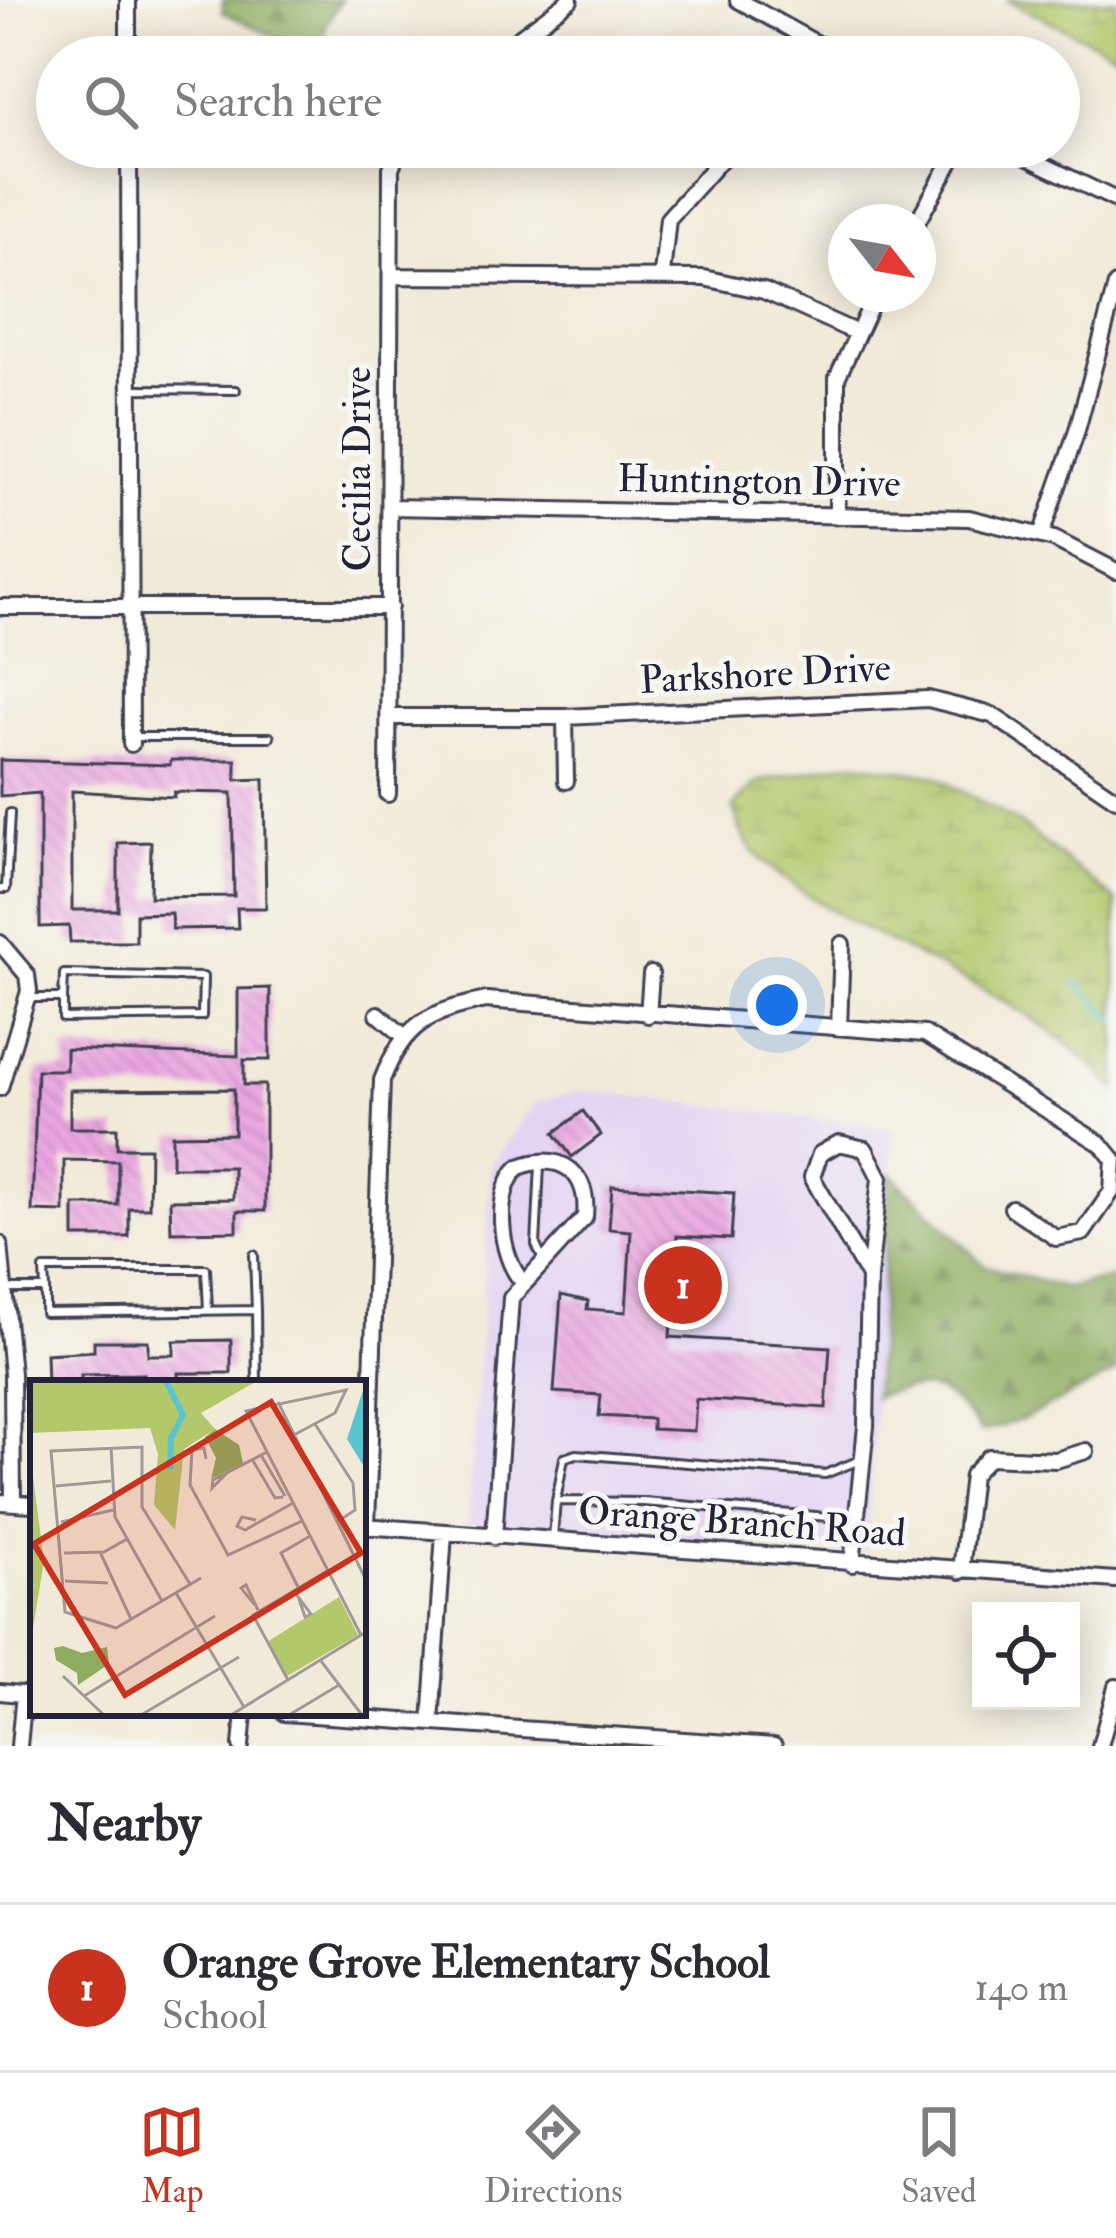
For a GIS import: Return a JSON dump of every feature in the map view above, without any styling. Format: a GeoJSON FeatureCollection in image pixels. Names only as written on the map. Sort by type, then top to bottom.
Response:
{"type":"FeatureCollection","features":[{"type":"Feature","properties":{"kind":"street"},"geometry":{"type":"LineString","coordinates":[[128,0],[128,36]]}},
{"type":"Feature","properties":{"kind":"street"},"geometry":{"type":"LineString","coordinates":[[521,36],[570,0]]}},
{"type":"Feature","properties":{"kind":"street"},"geometry":{"type":"LineString","coordinates":[[738,0],[803,36]]}},
{"type":"Feature","properties":{"kind":"street"},"geometry":{"type":"LineString","coordinates":[[129,168],[131,741]]}},
{"type":"Feature","properties":{"kind":"street","name":"Cecilia Drive"},"geometry":{"type":"LineString","coordinates":[[388,794],[391,168]]}},
{"type":"Feature","properties":{"kind":"street"},"geometry":{"type":"LineString","coordinates":[[662,274],[668,219],[713,168]]}},
{"type":"Feature","properties":{"kind":"street"},"geometry":{"type":"LineString","coordinates":[[927,204],[947,168]]}},
{"type":"Feature","properties":{"kind":"street"},"geometry":{"type":"LineString","coordinates":[[1050,168],[1116,200]]}},
{"type":"Feature","properties":{"kind":"street"},"geometry":{"type":"LineString","coordinates":[[391,276],[662,274],[764,291],[855,332]]}},
{"type":"Feature","properties":{"kind":"street"},"geometry":{"type":"LineString","coordinates":[[1041,535],[1076,434],[1116,285]]}},
{"type":"Feature","properties":{"kind":"street"},"geometry":{"type":"LineString","coordinates":[[837,517],[837,378],[866,312]]}},
{"type":"Feature","properties":{"kind":"street","name":"Huntington Drive"},"geometry":{"type":"LineString","coordinates":[[390,507],[970,518],[1041,535],[1116,572]]}},
{"type":"Feature","properties":{"kind":"street"},"geometry":{"type":"LineString","coordinates":[[0,607],[131,603],[390,607]]}},
{"type":"Feature","properties":{"kind":"street","name":"Parkshore Drive"},"geometry":{"type":"LineString","coordinates":[[390,717],[565,718],[928,699],[992,715],[1116,799]]}},
{"type":"Feature","properties":{"kind":"street"},"geometry":{"type":"LineString","coordinates":[[565,718],[566,781]]}},
{"type":"Feature","properties":{"kind":"street"},"geometry":{"type":"LineString","coordinates":[[0,943],[27,975],[28,998],[0,1088]]}},
{"type":"Feature","properties":{"kind":"street"},"geometry":{"type":"LineString","coordinates":[[838,1028],[842,944]]}},
{"type":"Feature","properties":{"kind":"street"},"geometry":{"type":"LineString","coordinates":[[648,1015],[651,974]]}},
{"type":"Feature","properties":{"kind":"street"},"geometry":{"type":"LineString","coordinates":[[366,1500],[382,1080],[405,1037],[424,1017],[487,1000],[925,1034],[945,1042],[1101,1144],[1114,1160],[1112,1191],[1083,1232],[1056,1238],[1012,1208]]}},
{"type":"Feature","properties":{"kind":"street"},"geometry":{"type":"LineString","coordinates":[[378,1014],[405,1037]]}},
{"type":"Feature","properties":{"kind":"street"},"geometry":{"type":"LineString","coordinates":[[852,1564],[863,1459],[878,1166],[866,1149],[839,1143],[820,1154],[812,1177],[869,1276]]}},
{"type":"Feature","properties":{"kind":"street"},"geometry":{"type":"LineString","coordinates":[[494,1537],[511,1298],[522,1281],[581,1227],[587,1196],[572,1167],[540,1161],[519,1166],[504,1186],[506,1258],[522,1281]]}},
{"type":"Feature","properties":{"kind":"street"},"geometry":{"type":"LineString","coordinates":[[0,1244],[12,1374],[6,1503]]}},
{"type":"Feature","properties":{"kind":"street"},"geometry":{"type":"LineString","coordinates":[[961,1571],[972,1475],[980,1462],[989,1456],[1056,1460],[1086,1450]]}},
{"type":"Feature","properties":{"kind":"street","name":"Orange Branch Road"},"geometry":{"type":"LineString","coordinates":[[366,1526],[1116,1580]]}},
{"type":"Feature","properties":{"kind":"street"},"geometry":{"type":"LineString","coordinates":[[430,1723],[444,1533]]}},
{"type":"Feature","properties":{"kind":"street"},"geometry":{"type":"LineString","coordinates":[[1100,1746],[1116,1687]]}},
{"type":"Feature","properties":{"kind":"street"},"geometry":{"type":"LineString","coordinates":[[0,1692],[29,1694],[19,1746]]}},
{"type":"Feature","properties":{"kind":"street"},"geometry":{"type":"LineString","coordinates":[[241,1746],[244,1716]]}},
{"type":"Feature","properties":{"kind":"street"},"geometry":{"type":"LineString","coordinates":[[328,1716],[774,1746]]}},
{"type":"Feature","properties":{"kind":"lane"},"geometry":{"type":"LineString","coordinates":[[130,389],[236,390]]}},
{"type":"Feature","properties":{"kind":"lane"},"geometry":{"type":"LineString","coordinates":[[131,741],[269,737]]}},
{"type":"Feature","properties":{"kind":"lane"},"geometry":{"type":"LineString","coordinates":[[0,889],[6,889],[10,813]]}},
{"type":"Feature","properties":{"kind":"lane"},"geometry":{"type":"LineString","coordinates":[[64,974],[203,977],[202,1016],[62,1018],[63,998],[64,974]]}},
{"type":"Feature","properties":{"kind":"lane"},"geometry":{"type":"LineString","coordinates":[[28,998],[63,998]]}},
{"type":"Feature","properties":{"kind":"lane"},"geometry":{"type":"LineString","coordinates":[[540,1161],[536,1245],[544,1261]]}},
{"type":"Feature","properties":{"kind":"lane"},"geometry":{"type":"LineString","coordinates":[[254,1255],[257,1380]]}},
{"type":"Feature","properties":{"kind":"lane"},"geometry":{"type":"LineString","coordinates":[[208,1310],[206,1269],[44,1269],[45,1313],[256,1310]]}},
{"type":"Feature","properties":{"kind":"lane"},"geometry":{"type":"LineString","coordinates":[[4,1289],[45,1288]]}},
{"type":"Feature","properties":{"kind":"lane"},"geometry":{"type":"LineString","coordinates":[[553,1541],[557,1471],[564,1458],[576,1454],[825,1474],[863,1459]]}},
{"type":"Feature","properties":{"kind":"lane"},"geometry":{"type":"LineString","coordinates":[[556,1501],[643,1502],[856,1520]]}},
{"type":"Feature","properties":{"kind":"shaded area"},"geometry":{"type":"Polygon","coordinates":[[[582,1090],[894,1128],[866,1551],[468,1525],[491,1165],[534,1103],[582,1090]]]}},
{"type":"Feature","properties":{"kind":"green space"},"geometry":{"type":"Polygon","coordinates":[[[223,0],[341,0],[323,36],[273,36],[223,12],[223,0]]]}},
{"type":"Feature","properties":{"kind":"green space"},"geometry":{"type":"Polygon","coordinates":[[[1006,0],[1116,0],[1116,53],[1006,0]]]}},
{"type":"Feature","properties":{"kind":"green space"},"geometry":{"type":"Polygon","coordinates":[[[851,762],[935,776],[1020,824],[1116,901],[1116,1090],[1079,1053],[1037,1022],[805,893],[751,849],[734,806],[757,782],[851,762]]]}},
{"type":"Feature","properties":{"kind":"green space"},"geometry":{"type":"Polygon","coordinates":[[[890,1173],[985,1266],[1065,1288],[1116,1277],[1116,1372],[1021,1420],[981,1432],[957,1404],[935,1390],[909,1388],[874,1397],[890,1173]]]}},
{"type":"Feature","properties":{"kind":"building"},"geometry":{"type":"Polygon","coordinates":[[[0,760],[170,765],[171,760],[236,760],[236,780],[264,779],[266,908],[237,908],[238,928],[172,929],[171,913],[136,914],[136,942],[70,942],[69,926],[40,927],[40,793],[0,796],[0,760]],[[72,791],[72,910],[118,910],[118,843],[151,842],[150,897],[234,896],[232,793],[174,792],[174,797],[72,791]]]}},
{"type":"Feature","properties":{"kind":"building"},"geometry":{"type":"Polygon","coordinates":[[[270,988],[270,1060],[244,1060],[244,1085],[265,1085],[265,1211],[237,1211],[237,1231],[171,1232],[170,1200],[233,1199],[233,1167],[172,1167],[172,1135],[234,1134],[234,1089],[70,1090],[70,1128],[117,1128],[117,1148],[150,1148],[149,1208],[129,1208],[129,1237],[74,1237],[74,1205],[118,1205],[118,1161],[64,1160],[64,1212],[32,1211],[37,1070],[66,1070],[66,1049],[238,1056],[238,989],[270,988]]]}},
{"type":"Feature","properties":{"kind":"building"},"geometry":{"type":"Polygon","coordinates":[[[583,1111],[601,1135],[572,1157],[554,1133],[583,1111]]]}},
{"type":"Feature","properties":{"kind":"building"},"geometry":{"type":"Polygon","coordinates":[[[612,1186],[734,1193],[731,1239],[677,1236],[670,1337],[830,1347],[826,1408],[696,1399],[694,1431],[652,1429],[652,1419],[599,1416],[601,1395],[554,1392],[561,1295],[588,1301],[587,1309],[626,1312],[631,1231],[609,1229],[612,1186]]]}},
{"type":"Feature","properties":{"kind":"building"},"geometry":{"type":"Polygon","coordinates":[[[231,1340],[231,1373],[178,1373],[178,1380],[144,1380],[144,1374],[47,1380],[46,1354],[94,1351],[94,1341],[148,1341],[148,1355],[174,1355],[174,1341],[231,1340]]]}},
{"type":"Feature","properties":{"kind":"waterway"},"geometry":{"type":"LineString","coordinates":[[1076,982],[1116,1021]]}},
{"type":"Feature","properties":{"kind":"place","name":"Orange Grove Elementary School"},"geometry":{"type":"Point","coordinates":[683,1285]}}]}
